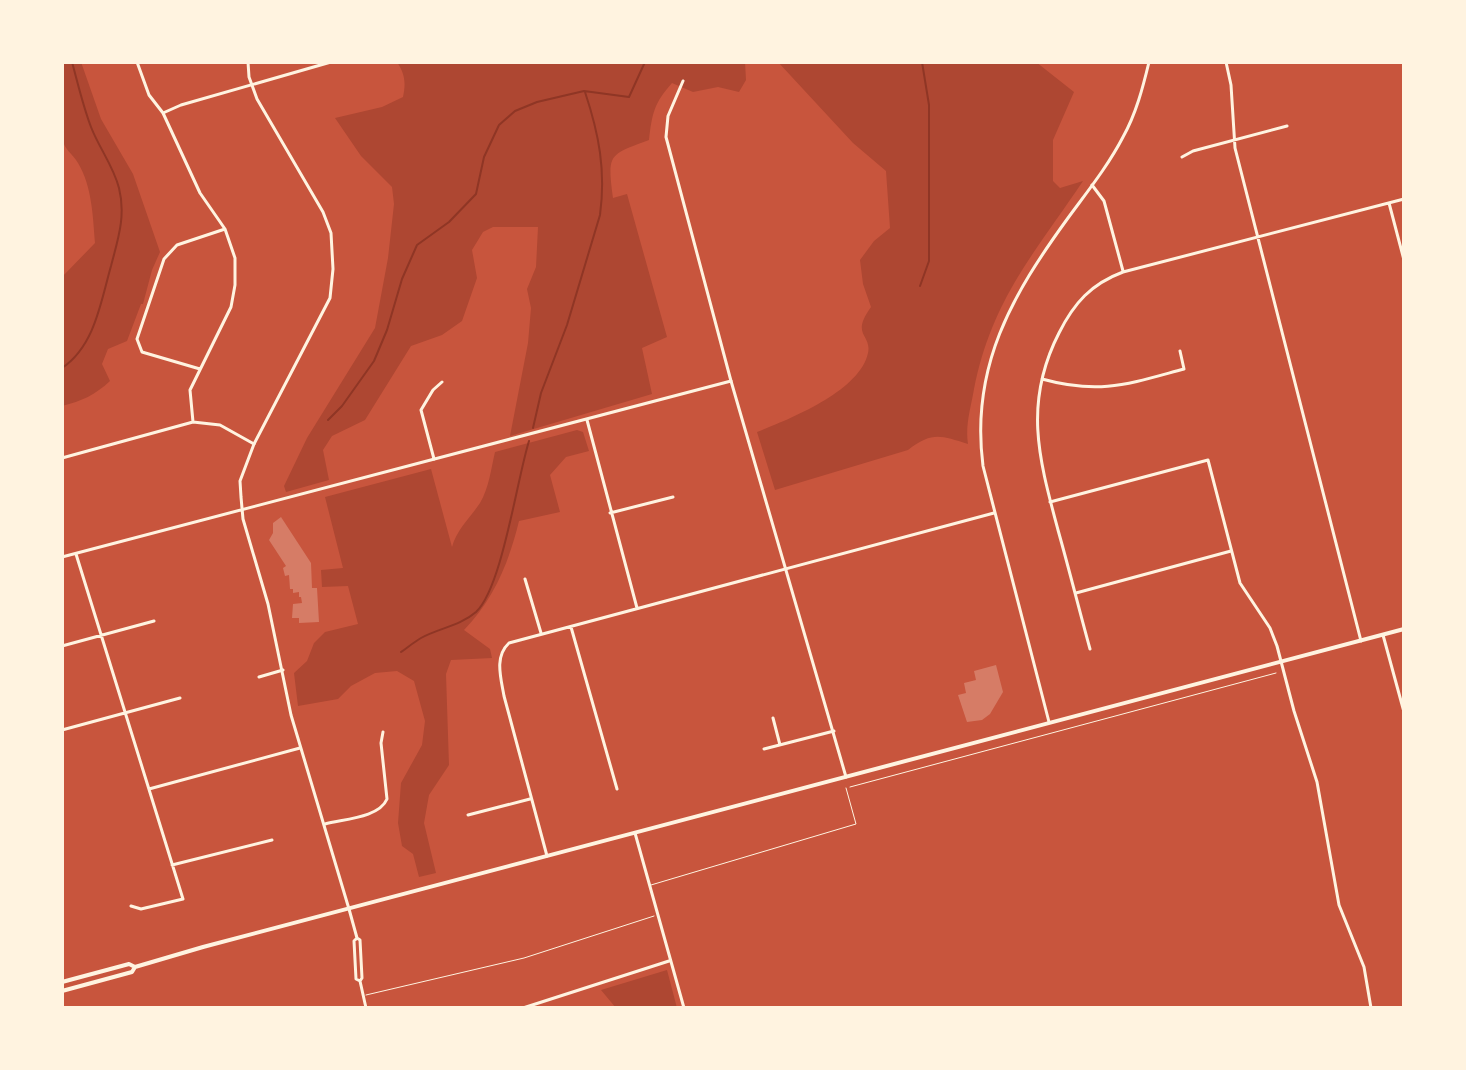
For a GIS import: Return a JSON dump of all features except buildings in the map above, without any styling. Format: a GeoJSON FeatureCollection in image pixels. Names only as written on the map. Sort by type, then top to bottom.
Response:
{"type":"FeatureCollection","features":[{"type":"Feature","properties":{"kind":"main road"},"geometry":{"type":"LineString","coordinates":[[62,982],[129,964],[135,967],[1404,629]]}},
{"type":"Feature","properties":{"kind":"main road"},"geometry":{"type":"LineString","coordinates":[[62,991],[132,972],[135,967]]}},
{"type":"Feature","properties":{"kind":"street"},"geometry":{"type":"LineString","coordinates":[[137,62],[149,95],[163,113],[200,193],[225,229],[235,258],[231,307],[190,390],[193,422]]}},
{"type":"Feature","properties":{"kind":"street"},"geometry":{"type":"LineString","coordinates":[[248,62],[251,85],[257,99],[323,212],[331,233],[333,269],[330,298],[322,317],[254,444],[240,481],[242,509],[268,604],[291,715],[361,949],[360,981],[366,1008]]}},
{"type":"Feature","properties":{"kind":"street"},"geometry":{"type":"LineString","coordinates":[[163,113],[331,62]]}},
{"type":"Feature","properties":{"kind":"street"},"geometry":{"type":"LineString","coordinates":[[1050,724],[983,466],[980,413],[988,361],[1002,325],[1023,283],[1092,185],[1129,125],[1149,62]]}},
{"type":"Feature","properties":{"kind":"street"},"geometry":{"type":"LineString","coordinates":[[1226,62],[1231,85],[1234,140],[1361,641]]}},
{"type":"Feature","properties":{"kind":"street"},"geometry":{"type":"LineString","coordinates":[[683,81],[668,116],[666,137],[731,381],[846,777]]}},
{"type":"Feature","properties":{"kind":"street"},"geometry":{"type":"LineString","coordinates":[[1182,157],[1193,151],[1287,126]]}},
{"type":"Feature","properties":{"kind":"street"},"geometry":{"type":"LineString","coordinates":[[1092,185],[1104,201],[1123,272]]}},
{"type":"Feature","properties":{"kind":"street"},"geometry":{"type":"LineString","coordinates":[[1090,649],[1037,444],[1036,418],[1042,379],[1051,350],[1074,305],[1091,288],[1123,272],[1404,199]]}},
{"type":"Feature","properties":{"kind":"street"},"geometry":{"type":"LineString","coordinates":[[1389,203],[1404,260]]}},
{"type":"Feature","properties":{"kind":"street"},"geometry":{"type":"LineString","coordinates":[[200,369],[142,352],[137,339],[164,259],[177,245],[225,229]]}},
{"type":"Feature","properties":{"kind":"street"},"geometry":{"type":"LineString","coordinates":[[1042,379],[1087,389],[1122,386],[1184,369],[1180,351]]}},
{"type":"Feature","properties":{"kind":"street"},"geometry":{"type":"LineString","coordinates":[[62,557],[731,381]]}},
{"type":"Feature","properties":{"kind":"street"},"geometry":{"type":"LineString","coordinates":[[434,459],[421,410],[442,382]]}},
{"type":"Feature","properties":{"kind":"street"},"geometry":{"type":"LineString","coordinates":[[587,420],[637,608]]}},
{"type":"Feature","properties":{"kind":"street"},"geometry":{"type":"LineString","coordinates":[[62,458],[193,422],[220,425],[254,444]]}},
{"type":"Feature","properties":{"kind":"street"},"geometry":{"type":"LineString","coordinates":[[1050,502],[1208,460],[1242,589],[1270,628],[1317,782],[1339,905],[1364,967],[1371,1008]]}},
{"type":"Feature","properties":{"kind":"street"},"geometry":{"type":"LineString","coordinates":[[610,513],[673,497]]}},
{"type":"Feature","properties":{"kind":"street"},"geometry":{"type":"LineString","coordinates":[[547,856],[499,669],[502,650],[509,643],[994,513]]}},
{"type":"Feature","properties":{"kind":"street"},"geometry":{"type":"LineString","coordinates":[[1075,593],[1231,551]]}},
{"type":"Feature","properties":{"kind":"street"},"geometry":{"type":"LineString","coordinates":[[76,554],[183,899],[141,909],[131,906]]}},
{"type":"Feature","properties":{"kind":"street"},"geometry":{"type":"LineString","coordinates":[[525,579],[541,634]]}},
{"type":"Feature","properties":{"kind":"street"},"geometry":{"type":"LineString","coordinates":[[62,646],[154,621]]}},
{"type":"Feature","properties":{"kind":"street"},"geometry":{"type":"LineString","coordinates":[[571,627],[617,789]]}},
{"type":"Feature","properties":{"kind":"street"},"geometry":{"type":"LineString","coordinates":[[1383,635],[1404,712]]}},
{"type":"Feature","properties":{"kind":"street"},"geometry":{"type":"LineString","coordinates":[[259,677],[283,670]]}},
{"type":"Feature","properties":{"kind":"street"},"geometry":{"type":"LineString","coordinates":[[62,730],[180,698]]}},
{"type":"Feature","properties":{"kind":"street"},"geometry":{"type":"LineString","coordinates":[[773,718],[780,745]]}},
{"type":"Feature","properties":{"kind":"street"},"geometry":{"type":"LineString","coordinates":[[764,749],[834,731]]}},
{"type":"Feature","properties":{"kind":"street"},"geometry":{"type":"LineString","coordinates":[[325,824],[375,811],[384,805],[387,799],[381,743],[383,732]]}},
{"type":"Feature","properties":{"kind":"street"},"geometry":{"type":"LineString","coordinates":[[149,789],[301,748]]}},
{"type":"Feature","properties":{"kind":"street"},"geometry":{"type":"LineString","coordinates":[[468,815],[531,798]]}},
{"type":"Feature","properties":{"kind":"street"},"geometry":{"type":"LineString","coordinates":[[635,833],[684,1008]]}},
{"type":"Feature","properties":{"kind":"street"},"geometry":{"type":"LineString","coordinates":[[172,865],[272,840]]}},
{"type":"Feature","properties":{"kind":"street"},"geometry":{"type":"LineString","coordinates":[[523,1008],[669,961]]}},
{"type":"Feature","properties":{"kind":"street"},"geometry":{"type":"LineString","coordinates":[[545,1001],[547,1008]]}},
{"type":"Feature","properties":{"kind":"lane"},"geometry":{"type":"LineString","coordinates":[[649,886],[856,824],[846,788]]}},
{"type":"Feature","properties":{"kind":"lane"},"geometry":{"type":"LineString","coordinates":[[363,995],[524,958],[657,915]]}},
{"type":"Feature","properties":{"kind":"path"},"geometry":{"type":"LineString","coordinates":[[846,788],[1276,673]]}},
{"type":"Feature","properties":{"kind":"shaded area"},"geometry":{"type":"Polygon","coordinates":[[[62,62],[81,62],[101,119],[133,174],[160,252],[127,341],[108,349],[102,364],[110,381],[88,397],[62,406],[62,277],[95,243],[91,202],[83,172],[64,145],[62,137],[62,62]]]}},
{"type":"Feature","properties":{"kind":"shaded area"},"geometry":{"type":"Polygon","coordinates":[[[397,62],[745,62],[746,80],[739,92],[718,87],[693,92],[672,83],[655,109],[649,140],[618,153],[611,164],[613,198],[627,194],[667,337],[642,348],[652,394],[510,436],[528,343],[531,308],[527,289],[536,267],[538,227],[493,227],[483,232],[472,250],[477,278],[462,321],[442,335],[411,346],[365,420],[332,436],[323,450],[329,480],[286,492],[284,486],[307,438],[375,328],[388,258],[394,204],[392,187],[361,156],[335,118],[382,107],[403,97],[404,79],[397,62]]]}},
{"type":"Feature","properties":{"kind":"shaded area"},"geometry":{"type":"Polygon","coordinates":[[[778,62],[1036,62],[1074,92],[1053,140],[1053,181],[1060,188],[1083,181],[1003,303],[982,357],[974,389],[968,444],[944,437],[931,438],[908,450],[775,490],[757,432],[822,402],[852,380],[862,367],[868,347],[862,324],[871,307],[863,284],[860,260],[874,241],[890,228],[886,171],[853,143],[778,62]]]}},
{"type":"Feature","properties":{"kind":"shaded area"},"geometry":{"type":"Polygon","coordinates":[[[577,430],[583,432],[589,451],[566,457],[550,475],[560,512],[519,521],[499,579],[484,606],[464,630],[490,649],[492,658],[451,660],[446,674],[449,765],[429,795],[424,823],[436,873],[419,877],[413,854],[402,846],[398,823],[401,783],[422,745],[425,721],[414,681],[397,671],[375,673],[351,686],[338,699],[298,706],[294,673],[307,661],[314,643],[325,632],[358,624],[348,586],[322,587],[321,570],[343,568],[325,497],[431,469],[452,547],[460,529],[483,497],[495,452],[577,430]]]}},
{"type":"Feature","properties":{"kind":"shaded area"},"geometry":{"type":"Polygon","coordinates":[[[667,970],[677,1008],[616,1008],[601,990],[667,970]]]}},
{"type":"Feature","properties":{"kind":"waterway"},"geometry":{"type":"LineString","coordinates":[[62,368],[82,348],[95,322],[121,218],[121,198],[116,180],[91,127],[72,62]]}},
{"type":"Feature","properties":{"kind":"waterway"},"geometry":{"type":"LineString","coordinates":[[328,420],[342,406],[374,361],[417,245],[449,222],[476,194],[484,157],[499,125],[515,111],[537,102],[584,91],[629,97],[645,62]]}},
{"type":"Feature","properties":{"kind":"waterway"},"geometry":{"type":"LineString","coordinates":[[920,286],[929,261],[929,105],[922,62]]}},
{"type":"Feature","properties":{"kind":"waterway"},"geometry":{"type":"LineString","coordinates":[[533,428],[541,393],[567,325],[600,215],[600,153],[585,92]]}},
{"type":"Feature","properties":{"kind":"waterway"},"geometry":{"type":"LineString","coordinates":[[401,652],[421,638],[470,617],[485,599],[501,557],[529,441]]}}]}
